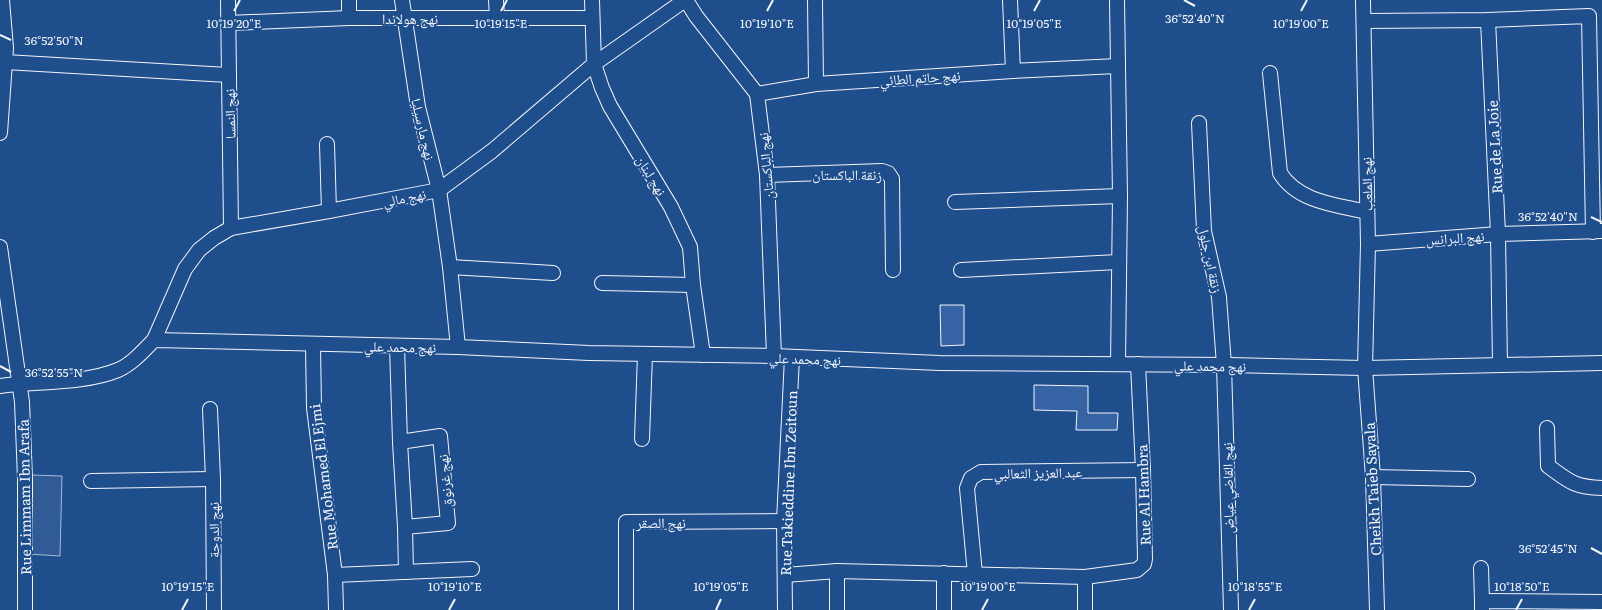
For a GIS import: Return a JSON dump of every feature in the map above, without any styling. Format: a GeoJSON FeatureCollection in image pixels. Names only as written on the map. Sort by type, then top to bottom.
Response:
{"type":"FeatureCollection","features":[{"type":"Feature","properties":{"kind":"street"},"geometry":{"type":"LineString","coordinates":[[0,132],[4,53],[2,0]]}},
{"type":"Feature","properties":{"kind":"street","name":"نهج النمسا"},"geometry":{"type":"LineString","coordinates":[[228,0],[231,228]]}},
{"type":"Feature","properties":{"kind":"street"},"geometry":{"type":"LineString","coordinates":[[349,0],[349,18]]}},
{"type":"Feature","properties":{"kind":"street","name":"نهج مارسيليا"},"geometry":{"type":"LineString","coordinates":[[402,0],[418,107],[438,190],[450,267],[458,347]]}},
{"type":"Feature","properties":{"kind":"street"},"geometry":{"type":"LineString","coordinates":[[496,0],[496,18]]}},
{"type":"Feature","properties":{"kind":"street","name":"نهج لبنان"},"geometry":{"type":"LineString","coordinates":[[592,0],[594,64],[602,88],[610,106],[671,207],[690,247],[693,285],[703,355]]}},
{"type":"Feature","properties":{"kind":"street"},"geometry":{"type":"LineString","coordinates":[[686,0],[696,16],[757,94]]}},
{"type":"Feature","properties":{"kind":"street","name":"نهج مالي"},"geometry":{"type":"LineString","coordinates":[[154,340],[185,269],[199,250],[231,228],[438,190],[492,151],[594,64],[686,0]]}},
{"type":"Feature","properties":{"kind":"street"},"geometry":{"type":"LineString","coordinates":[[815,0],[816,84]]}},
{"type":"Feature","properties":{"kind":"street"},"geometry":{"type":"LineString","coordinates":[[1010,0],[1013,71]]}},
{"type":"Feature","properties":{"kind":"street"},"geometry":{"type":"LineString","coordinates":[[1117,0],[1120,196],[1118,364]]}},
{"type":"Feature","properties":{"kind":"street","name":"نهج الملعب"},"geometry":{"type":"LineString","coordinates":[[1363,0],[1368,244],[1365,368]]}},
{"type":"Feature","properties":{"kind":"street"},"geometry":{"type":"LineString","coordinates":[[1364,20],[1488,20],[1589,16],[1596,126],[1597,231]]}},
{"type":"Feature","properties":{"kind":"street","name":"نهج هولاندا"},"geometry":{"type":"LineString","coordinates":[[229,23],[349,18],[592,18]]}},
{"type":"Feature","properties":{"kind":"street","name":"Rue de La Joie"},"geometry":{"type":"LineString","coordinates":[[1488,20],[1498,234],[1500,365]]}},
{"type":"Feature","properties":{"kind":"street"},"geometry":{"type":"LineString","coordinates":[[4,53],[228,75]]}},
{"type":"Feature","properties":{"kind":"street","name":"نهج حاتم الطائي"},"geometry":{"type":"LineString","coordinates":[[757,94],[816,84],[1118,66]]}},
{"type":"Feature","properties":{"kind":"street"},"geometry":{"type":"LineString","coordinates":[[1270,73],[1280,174],[1296,191],[1316,200],[1367,212]]}},
{"type":"Feature","properties":{"kind":"street","name":"نهج الباكستان"},"geometry":{"type":"LineString","coordinates":[[757,94],[767,175],[774,356]]}},
{"type":"Feature","properties":{"kind":"street","name":"زنقة ابن جلول"},"geometry":{"type":"LineString","coordinates":[[1199,124],[1204,231],[1219,297],[1224,365]]}},
{"type":"Feature","properties":{"kind":"street"},"geometry":{"type":"LineString","coordinates":[[328,144],[329,211]]}},
{"type":"Feature","properties":{"kind":"street","name":"زنقة الباكستان"},"geometry":{"type":"LineString","coordinates":[[767,175],[882,171],[888,173],[892,179],[893,270]]}},
{"type":"Feature","properties":{"kind":"street"},"geometry":{"type":"LineString","coordinates":[[955,202],[1120,196]]}},
{"type":"Feature","properties":{"kind":"street","name":"نهج البرانس"},"geometry":{"type":"LineString","coordinates":[[1368,244],[1498,234],[1597,231]]}},
{"type":"Feature","properties":{"kind":"street","name":"Rue Limmam Ibn Arafa"},"geometry":{"type":"LineString","coordinates":[[0,247],[2,274],[20,383],[25,479],[25,610]]}},
{"type":"Feature","properties":{"kind":"street"},"geometry":{"type":"LineString","coordinates":[[962,270],[1118,262]]}},
{"type":"Feature","properties":{"kind":"street"},"geometry":{"type":"LineString","coordinates":[[450,267],[553,273]]}},
{"type":"Feature","properties":{"kind":"street"},"geometry":{"type":"LineString","coordinates":[[602,283],[693,285]]}},
{"type":"Feature","properties":{"kind":"street"},"geometry":{"type":"LineString","coordinates":[[0,386],[90,378],[120,370],[154,340]]}},
{"type":"Feature","properties":{"kind":"street","name":"نهج محمد علي"},"geometry":{"type":"LineString","coordinates":[[154,340],[774,356],[940,363],[1365,368],[1602,363]]}},
{"type":"Feature","properties":{"kind":"street","name":"Rue Mohamed El Ejmi"},"geometry":{"type":"LineString","coordinates":[[313,345],[314,408],[335,575],[336,610]]}},
{"type":"Feature","properties":{"kind":"street"},"geometry":{"type":"LineString","coordinates":[[397,346],[406,572]]}},
{"type":"Feature","properties":{"kind":"street"},"geometry":{"type":"LineString","coordinates":[[642,439],[645,354]]}},
{"type":"Feature","properties":{"kind":"street","name":"Rue Takieddine Ibn Zeitoun"},"geometry":{"type":"LineString","coordinates":[[785,610],[784,521],[792,357]]}},
{"type":"Feature","properties":{"kind":"street","name":"Rue Al Hambra"},"geometry":{"type":"LineString","coordinates":[[785,575],[837,571],[1085,577],[1137,570],[1144,564],[1143,470],[1138,364]]}},
{"type":"Feature","properties":{"kind":"street","name":"نهج القاضي عياض"},"geometry":{"type":"LineString","coordinates":[[1224,365],[1231,610]]}},
{"type":"Feature","properties":{"kind":"street","name":"Cheikh Taieb Sayala"},"geometry":{"type":"LineString","coordinates":[[1365,368],[1373,477],[1377,610]]}},
{"type":"Feature","properties":{"kind":"street","name":"نهج الدوحة"},"geometry":{"type":"LineString","coordinates":[[210,409],[213,479],[214,610]]}},
{"type":"Feature","properties":{"kind":"street"},"geometry":{"type":"LineString","coordinates":[[1547,428],[1548,466],[1571,484],[1602,488]]}},
{"type":"Feature","properties":{"kind":"street","name":"نهج غرنوق"},"geometry":{"type":"LineString","coordinates":[[400,442],[440,436],[448,523],[405,527]]}},
{"type":"Feature","properties":{"kind":"street","name":"عبد العزيز الثعالبي"},"geometry":{"type":"LineString","coordinates":[[975,574],[967,488],[971,478],[981,472],[1143,470]]}},
{"type":"Feature","properties":{"kind":"street"},"geometry":{"type":"LineString","coordinates":[[1373,477],[1468,479]]}},
{"type":"Feature","properties":{"kind":"street"},"geometry":{"type":"LineString","coordinates":[[91,481],[213,479]]}},
{"type":"Feature","properties":{"kind":"street","name":"نهج الصقر"},"geometry":{"type":"LineString","coordinates":[[626,610],[626,522],[784,521]]}},
{"type":"Feature","properties":{"kind":"street"},"geometry":{"type":"LineString","coordinates":[[1481,568],[1482,605],[1602,602]]}},
{"type":"Feature","properties":{"kind":"street"},"geometry":{"type":"LineString","coordinates":[[335,575],[472,570]]}},
{"type":"Feature","properties":{"kind":"street"},"geometry":{"type":"LineString","coordinates":[[837,571],[837,610]]}},
{"type":"Feature","properties":{"kind":"street"},"geometry":{"type":"LineString","coordinates":[[944,573],[944,610]]}},
{"type":"Feature","properties":{"kind":"street"},"geometry":{"type":"LineString","coordinates":[[1085,577],[1085,610]]}},
{"type":"Feature","properties":{"kind":"shaded area"},"geometry":{"type":"Polygon","coordinates":[[[31,475],[62,476],[60,556],[28,554],[31,475]]]}},
{"type":"Feature","properties":{"kind":"building"},"geometry":{"type":"Polygon","coordinates":[[[940,305],[964,305],[964,345],[941,346],[940,305]]]}},
{"type":"Feature","properties":{"kind":"building"},"geometry":{"type":"Polygon","coordinates":[[[1034,385],[1088,386],[1088,413],[1118,413],[1117,430],[1076,430],[1077,411],[1034,410],[1034,385]]]}}]}
